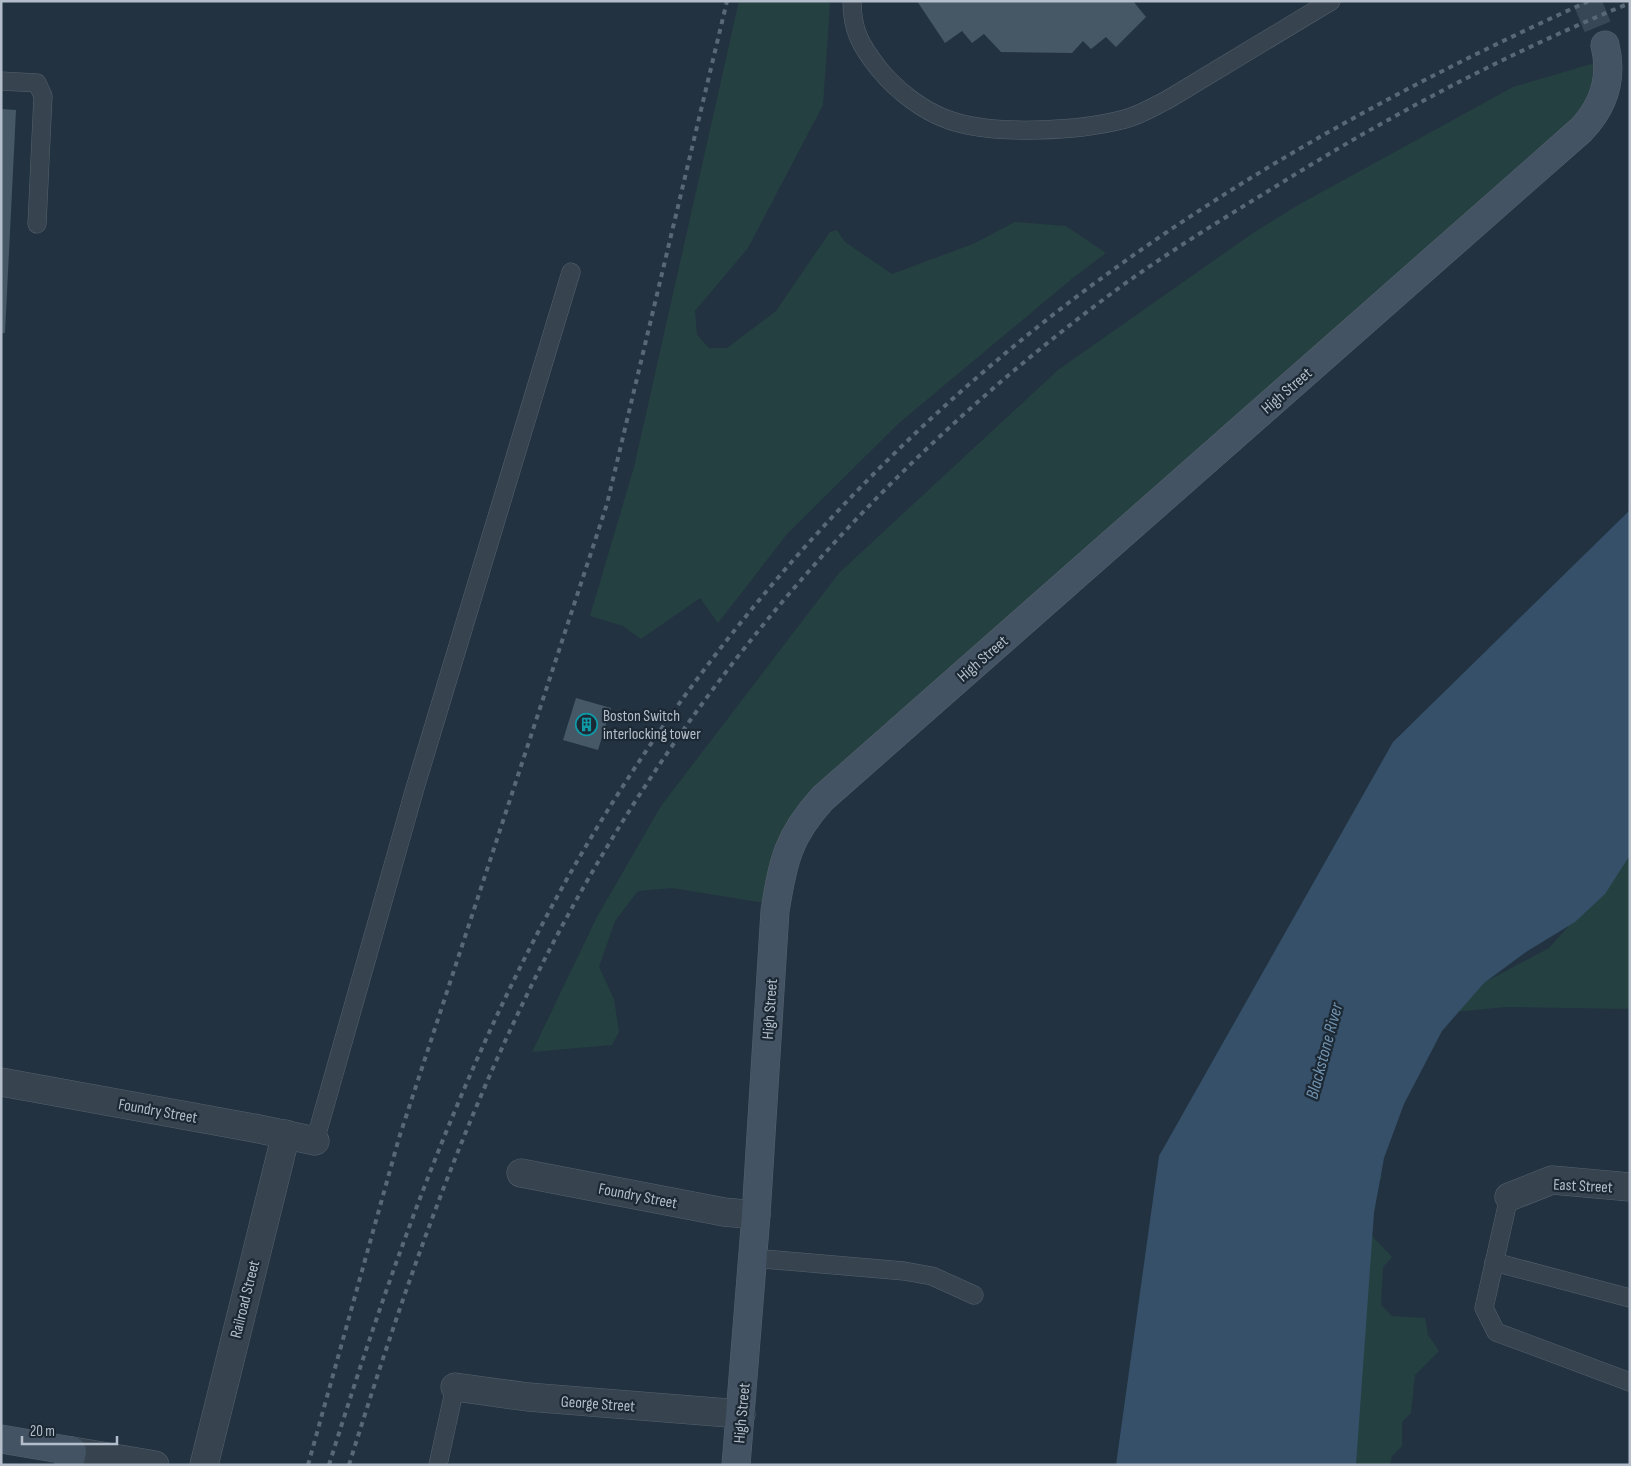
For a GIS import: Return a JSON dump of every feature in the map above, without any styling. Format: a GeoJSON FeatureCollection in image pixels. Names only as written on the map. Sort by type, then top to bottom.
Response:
{"type":"FeatureCollection","features":[{"type":"Feature","properties":{"kind":"street","name":"High Street"},"geometry":{"type":"LineString","coordinates":[[736,1465],[756,1215],[775,911],[784,862],[798,828],[830,791],[1581,130],[1600,107],[1605,91],[1609,65],[1605,45]]}},
{"type":"Feature","properties":{"kind":"street","name":"Foundry Street"},"geometry":{"type":"LineString","coordinates":[[1,1082],[286,1134],[315,1141]]}},
{"type":"Feature","properties":{"kind":"street","name":"Railroad Street"},"geometry":{"type":"LineString","coordinates":[[204,1465],[286,1134]]}},
{"type":"Feature","properties":{"kind":"street","name":"Foundry Street"},"geometry":{"type":"LineString","coordinates":[[521,1172],[724,1212],[756,1215]]}},
{"type":"Feature","properties":{"kind":"street","name":"East Street"},"geometry":{"type":"LineString","coordinates":[[1509,1197],[1552,1180],[1630,1187]]}},
{"type":"Feature","properties":{"kind":"street","name":"George Street"},"geometry":{"type":"LineString","coordinates":[[455,1387],[528,1398],[741,1414]]}},
{"type":"Feature","properties":{"kind":"street"},"geometry":{"type":"LineString","coordinates":[[1,1439],[71,1458],[155,1465]]}},
{"type":"Feature","properties":{"kind":"lane"},"geometry":{"type":"LineString","coordinates":[[852,1],[852,23],[863,46],[884,75],[904,94],[936,114],[964,125],[1035,129],[1108,122],[1145,111],[1167,100],[1331,1]]}},
{"type":"Feature","properties":{"kind":"lane"},"geometry":{"type":"LineString","coordinates":[[1,81],[37,83],[43,96],[37,224]]}},
{"type":"Feature","properties":{"kind":"lane"},"geometry":{"type":"LineString","coordinates":[[315,1141],[415,788],[571,272]]}},
{"type":"Feature","properties":{"kind":"lane"},"geometry":{"type":"LineString","coordinates":[[1509,1197],[1484,1308],[1496,1332],[1630,1382]]}},
{"type":"Feature","properties":{"kind":"lane"},"geometry":{"type":"LineString","coordinates":[[752,1258],[904,1271],[932,1276],[974,1295]]}},
{"type":"Feature","properties":{"kind":"lane"},"geometry":{"type":"LineString","coordinates":[[1494,1262],[1630,1298]]}},
{"type":"Feature","properties":{"kind":"lane"},"geometry":{"type":"LineString","coordinates":[[438,1465],[455,1387]]}},
{"type":"Feature","properties":{"kind":"green space"},"geometry":{"type":"Polygon","coordinates":[[[739,1],[827,1],[830,4],[823,105],[748,248],[695,311],[697,335],[709,348],[727,348],[776,311],[830,232],[837,230],[845,242],[892,274],[973,244],[1015,222],[1066,226],[1106,253],[1074,277],[899,423],[787,534],[718,623],[700,598],[641,639],[623,626],[590,616],[634,467],[739,1]]]}},
{"type":"Feature","properties":{"kind":"green space"},"geometry":{"type":"Polygon","coordinates":[[[1598,62],[1599,81],[1555,166],[825,814],[809,835],[801,861],[794,866],[777,905],[672,888],[638,891],[615,921],[599,967],[614,999],[619,1032],[612,1045],[532,1052],[597,917],[661,806],[839,573],[1058,370],[1253,233],[1300,204],[1513,87],[1598,62]]]}},
{"type":"Feature","properties":{"kind":"green space"},"geometry":{"type":"Polygon","coordinates":[[[1630,844],[1630,1009],[1506,1007],[1423,1015],[1549,948],[1591,901],[1630,844]]]}},
{"type":"Feature","properties":{"kind":"green space"},"geometry":{"type":"Polygon","coordinates":[[[1368,1149],[1382,1177],[1370,1195],[1372,1236],[1392,1257],[1383,1267],[1381,1305],[1392,1316],[1425,1318],[1428,1335],[1439,1351],[1415,1375],[1411,1413],[1402,1422],[1402,1446],[1392,1456],[1390,1465],[1330,1465],[1368,1149]]]}},
{"type":"Feature","properties":{"kind":"water","name":"Blackstone River"},"geometry":{"type":"Polygon","coordinates":[[[1630,510],[1630,855],[1605,894],[1575,922],[1526,952],[1484,983],[1442,1031],[1404,1104],[1384,1158],[1374,1213],[1356,1465],[1116,1465],[1159,1156],[1393,742],[1630,510]]]}},
{"type":"Feature","properties":{"kind":"building"},"geometry":{"type":"Polygon","coordinates":[[[917,1],[1133,1],[1146,17],[1116,47],[1106,37],[1091,49],[1083,41],[1072,53],[1001,52],[984,34],[972,43],[962,31],[945,43],[917,1]]]}},
{"type":"Feature","properties":{"kind":"building"},"geometry":{"type":"Polygon","coordinates":[[[1,109],[16,110],[5,333],[1,333],[1,109]]]}},
{"type":"Feature","properties":{"kind":"building","name":"Boston Switch interlocking tower"},"geometry":{"type":"Polygon","coordinates":[[[576,698],[611,708],[598,750],[563,740],[576,698]]]}},
{"type":"Feature","properties":{"kind":"tunnel"},"geometry":{"type":"LineString","coordinates":[[1587,1],[1605,45]]}},
{"type":"Feature","properties":{"kind":"railway"},"geometry":{"type":"LineString","coordinates":[[308,1465],[399,1138],[607,504],[727,1]]}},
{"type":"Feature","properties":{"kind":"railway"},"geometry":{"type":"LineString","coordinates":[[329,1465],[350,1398],[420,1198],[474,1067],[534,940],[587,844],[646,751],[710,662],[779,577],[852,496],[930,419],[1013,347],[1099,280],[1216,200],[1337,127],[1462,61],[1589,1]]}},
{"type":"Feature","properties":{"kind":"railway"},"geometry":{"type":"LineString","coordinates":[[349,1465],[392,1332],[464,1135],[521,1007],[552,945],[605,850],[663,759],[726,672],[793,589],[865,510],[942,435],[1023,363],[1129,281],[1235,211],[1320,159],[1406,110],[1495,64],[1584,22],[1630,3]]}},
{"type":"Feature","properties":{"kind":"place","name":"Boston Switch interlocking tower"},"geometry":{"type":"Point","coordinates":[587,724]}}]}
